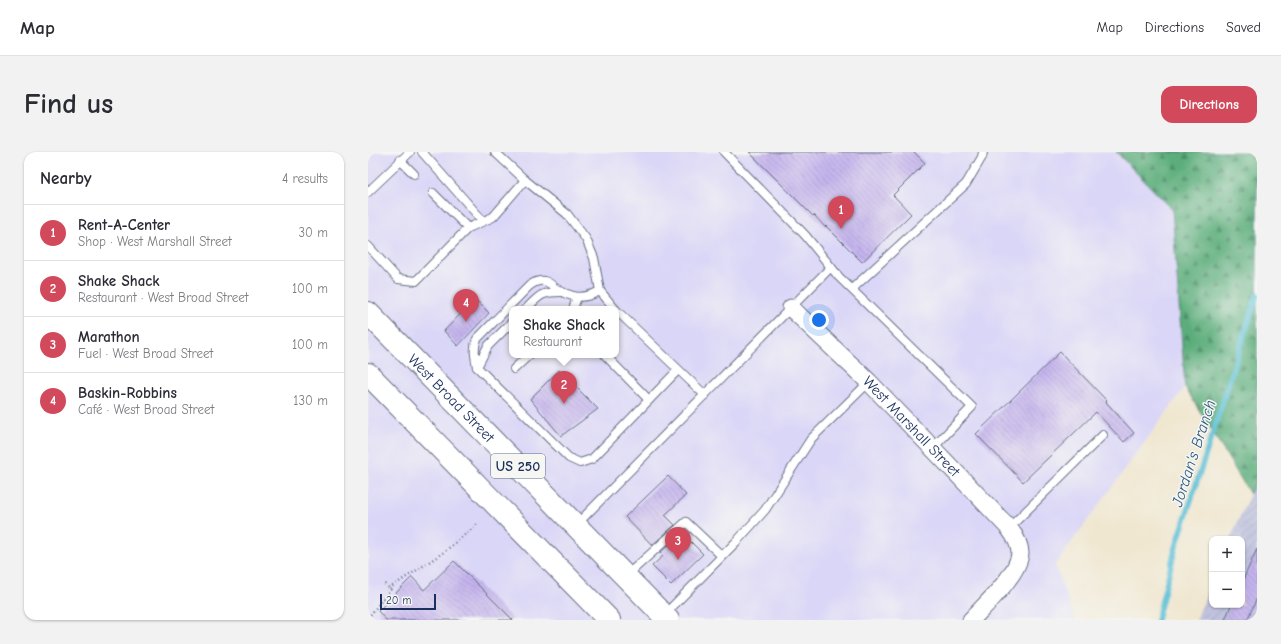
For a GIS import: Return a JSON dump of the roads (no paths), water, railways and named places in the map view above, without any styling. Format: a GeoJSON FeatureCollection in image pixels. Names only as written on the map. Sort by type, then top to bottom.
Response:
{"type":"FeatureCollection","features":[{"type":"Feature","properties":{"kind":"main road","name":"West Broad Street"},"geometry":{"type":"LineString","coordinates":[[368,314],[666,618]]}},
{"type":"Feature","properties":{"kind":"main road","name":"US 250"},"geometry":{"type":"LineString","coordinates":[[368,374],[609,620]]}},
{"type":"Feature","properties":{"kind":"street","name":"West Marshall Street"},"geometry":{"type":"LineString","coordinates":[[791,308],[869,382],[1015,536],[1019,545],[1020,554],[1016,567],[1008,580],[971,620]]}},
{"type":"Feature","properties":{"kind":"lane"},"geometry":{"type":"LineString","coordinates":[[368,192],[410,152]]}},
{"type":"Feature","properties":{"kind":"lane"},"geometry":{"type":"LineString","coordinates":[[422,152],[483,221]]}},
{"type":"Feature","properties":{"kind":"lane"},"geometry":{"type":"LineString","coordinates":[[495,152],[525,180],[567,214],[586,239],[594,258],[600,291],[612,306]]}},
{"type":"Feature","properties":{"kind":"lane"},"geometry":{"type":"LineString","coordinates":[[724,152],[805,235],[831,267],[852,289],[972,407],[932,449]]}},
{"type":"Feature","properties":{"kind":"lane"},"geometry":{"type":"LineString","coordinates":[[852,289],[966,184],[982,157],[983,152]]}},
{"type":"Feature","properties":{"kind":"lane"},"geometry":{"type":"LineString","coordinates":[[400,160],[414,174]]}},
{"type":"Feature","properties":{"kind":"lane"},"geometry":{"type":"LineString","coordinates":[[368,246],[398,279],[416,281],[468,228],[493,217],[525,180]]}},
{"type":"Feature","properties":{"kind":"lane"},"geometry":{"type":"LineString","coordinates":[[433,193],[468,228]]}},
{"type":"Feature","properties":{"kind":"lane"},"geometry":{"type":"LineString","coordinates":[[575,525],[831,267]]}},
{"type":"Feature","properties":{"kind":"lane"},"geometry":{"type":"LineString","coordinates":[[509,306],[529,286],[539,281],[545,281],[562,292],[577,297],[590,296],[600,291]]}},
{"type":"Feature","properties":{"kind":"lane"},"geometry":{"type":"LineString","coordinates":[[529,306],[539,296],[546,292],[562,292]]}},
{"type":"Feature","properties":{"kind":"lane"},"geometry":{"type":"LineString","coordinates":[[574,306],[577,297]]}},
{"type":"Feature","properties":{"kind":"lane"},"geometry":{"type":"LineString","coordinates":[[509,306],[477,339],[474,345],[474,352],[477,367],[569,458],[580,464],[592,459],[678,370]]}},
{"type":"Feature","properties":{"kind":"lane"},"geometry":{"type":"LineString","coordinates":[[619,314],[705,395]]}},
{"type":"Feature","properties":{"kind":"lane"},"geometry":{"type":"LineString","coordinates":[[477,367],[488,346],[509,325]]}},
{"type":"Feature","properties":{"kind":"lane"},"geometry":{"type":"LineString","coordinates":[[514,369],[526,358]]}},
{"type":"Feature","properties":{"kind":"lane"},"geometry":{"type":"LineString","coordinates":[[608,358],[649,400]]}},
{"type":"Feature","properties":{"kind":"lane"},"geometry":{"type":"LineString","coordinates":[[666,618],[765,510],[811,439],[869,382]]}},
{"type":"Feature","properties":{"kind":"lane"},"geometry":{"type":"LineString","coordinates":[[1009,528],[1103,435]]}},
{"type":"Feature","properties":{"kind":"lane"},"geometry":{"type":"LineString","coordinates":[[625,576],[686,522],[722,556]]}},
{"type":"Feature","properties":{"kind":"waterway","name":"Jordan's Branch"},"geometry":{"type":"LineString","coordinates":[[1157,620],[1175,550],[1257,295]]}},
{"type":"Feature","properties":{"kind":"place","name":"Rent-A-Center"},"geometry":{"type":"Point","coordinates":[841,229]}},
{"type":"Feature","properties":{"kind":"place","name":"Baskin-Robbins"},"geometry":{"type":"Point","coordinates":[466,322]}},
{"type":"Feature","properties":{"kind":"place","name":"Shake Shack"},"geometry":{"type":"Point","coordinates":[564,404]}},
{"type":"Feature","properties":{"kind":"place","name":"Marathon"},"geometry":{"type":"Point","coordinates":[678,560]}}]}
